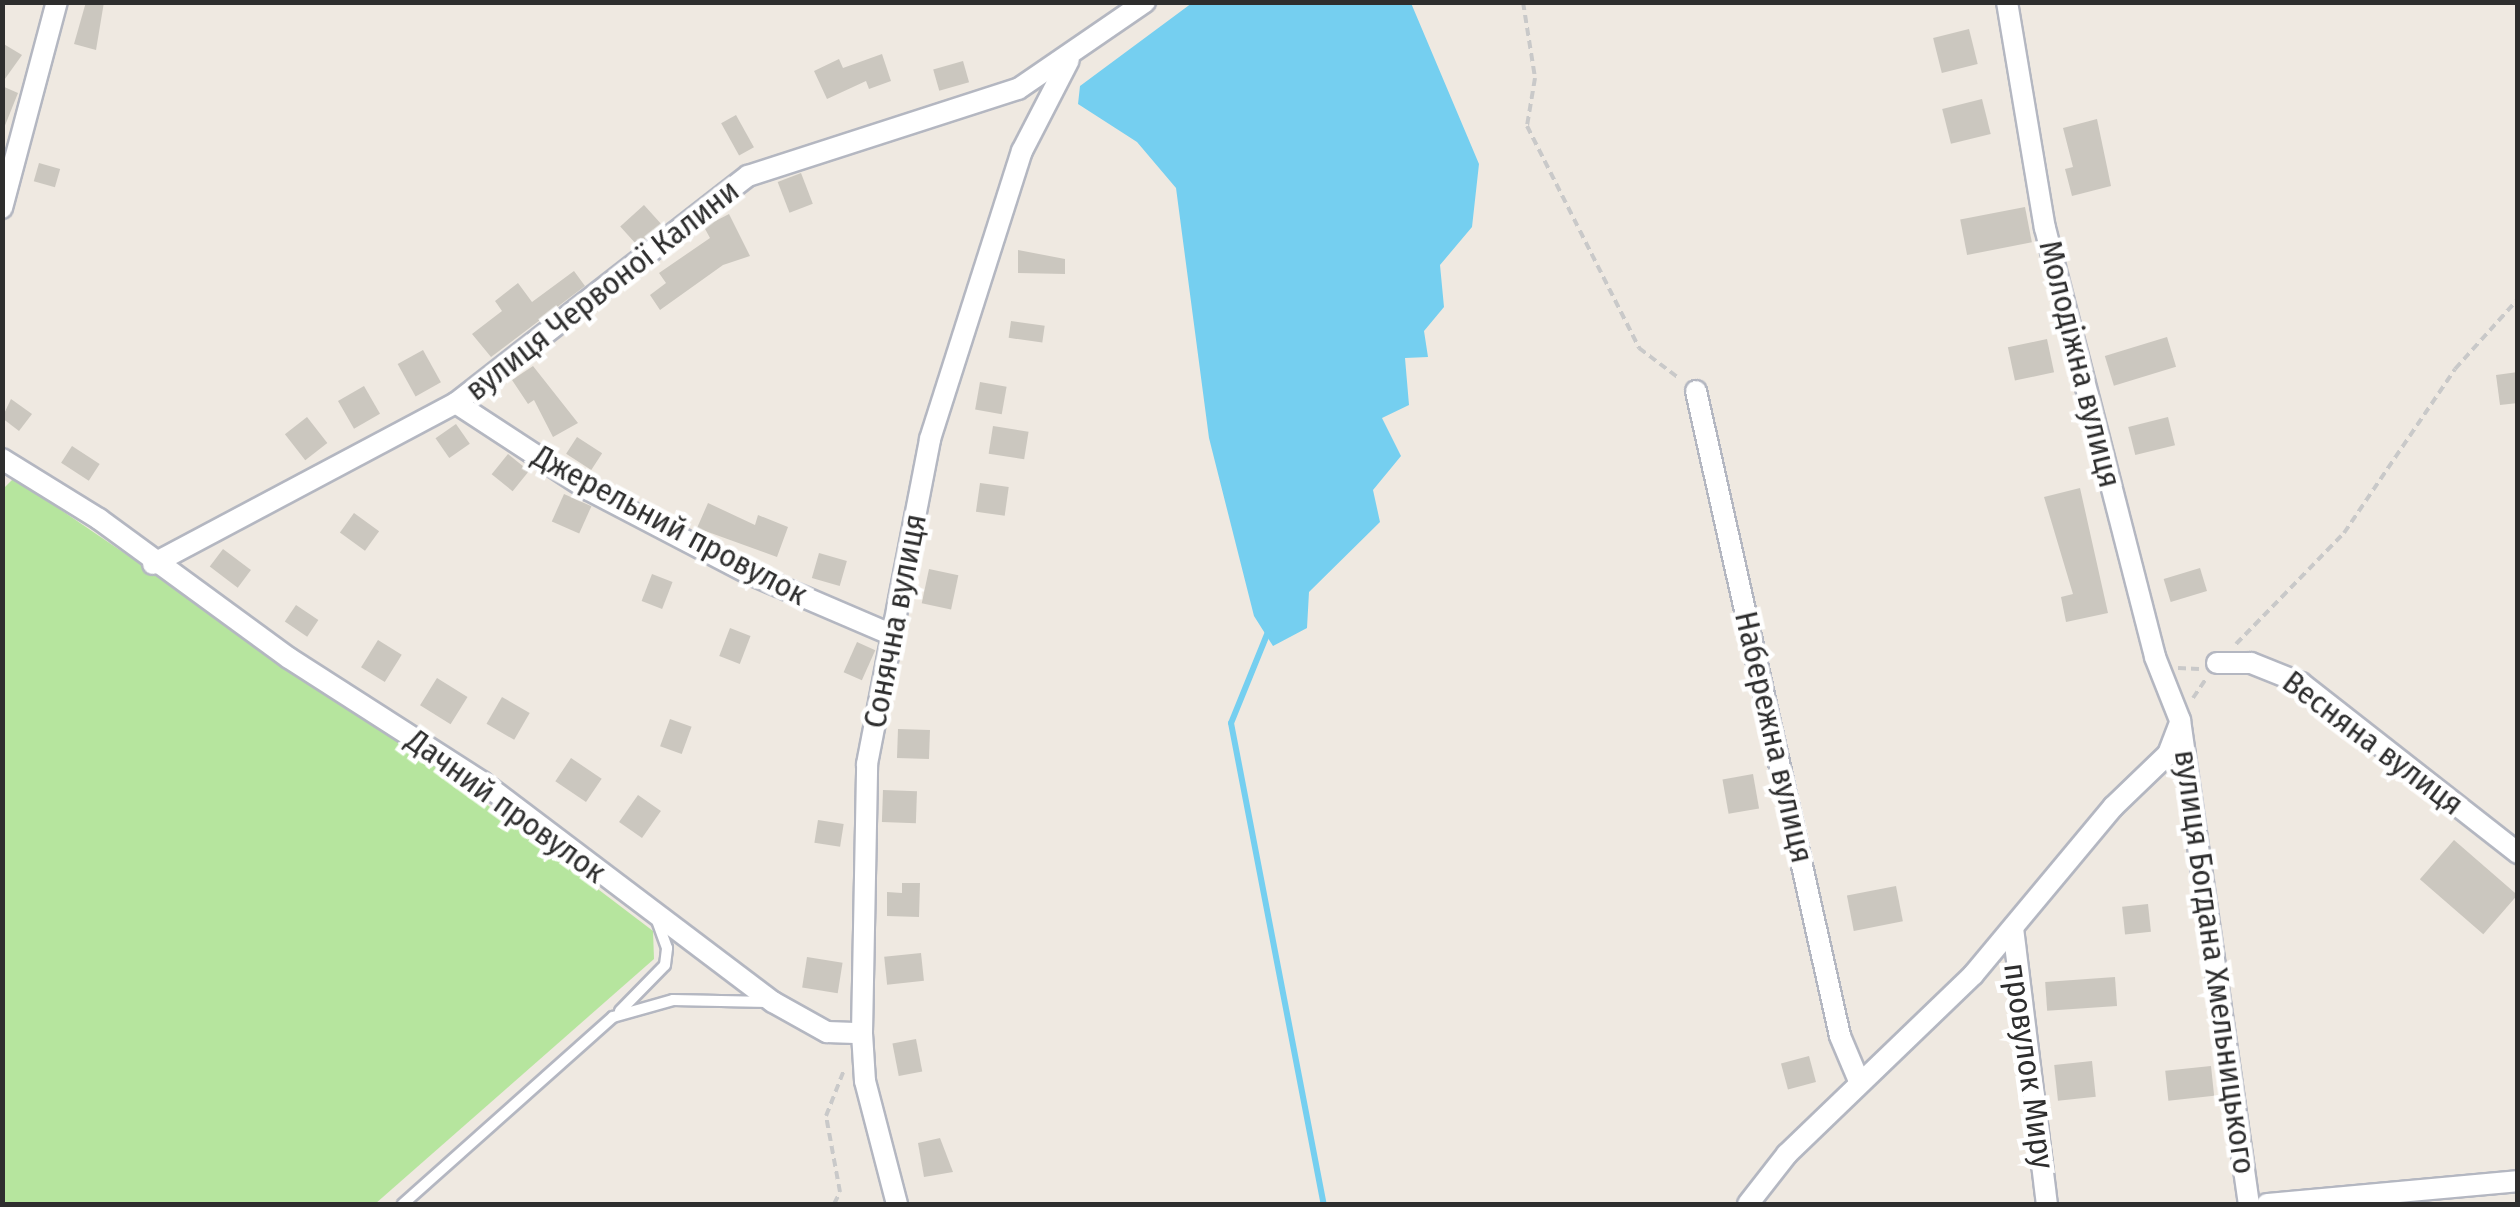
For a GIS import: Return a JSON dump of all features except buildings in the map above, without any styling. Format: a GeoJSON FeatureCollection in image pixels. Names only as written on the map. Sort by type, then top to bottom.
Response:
{"type":"FeatureCollection","features":[{"type":"Feature","properties":{"kind":"street"},"geometry":{"type":"LineString","coordinates":[[2,208],[57,2]]}},
{"type":"Feature","properties":{"kind":"street","name":"вулиця Червоної Калини"},"geometry":{"type":"LineString","coordinates":[[154,564],[456,403],[748,176],[1018,89],[1068,60],[1145,2]]}},
{"type":"Feature","properties":{"kind":"street","name":"Молодіжна вулиця"},"geometry":{"type":"LineString","coordinates":[[2008,2],[2045,228],[2155,658],[2180,720]]}},
{"type":"Feature","properties":{"kind":"street","name":"Сонячна вулиця"},"geometry":{"type":"LineString","coordinates":[[898,1204],[865,1081],[862,1034],[868,764],[930,439],[1022,152],[1068,60]]}},
{"type":"Feature","properties":{"kind":"street","name":"Набережна вулиця"},"geometry":{"type":"LineString","coordinates":[[1696,392],[1840,1036],[1859,1081]]}},
{"type":"Feature","properties":{"kind":"street","name":"Джерельний провулок"},"geometry":{"type":"LineString","coordinates":[[456,403],[589,490],[750,574],[892,635]]}},
{"type":"Feature","properties":{"kind":"street","name":"Дачний провулок"},"geometry":{"type":"LineString","coordinates":[[2,459],[482,782],[773,1002],[827,1032],[862,1034]]}},
{"type":"Feature","properties":{"kind":"street","name":"Весняна вулиця"},"geometry":{"type":"LineString","coordinates":[[2218,663],[2251,662],[2301,684],[2518,853]]}},
{"type":"Feature","properties":{"kind":"street"},"geometry":{"type":"LineString","coordinates":[[1748,1204],[1859,1081],[2013,928],[2113,806],[2168,754],[2180,720]]}},
{"type":"Feature","properties":{"kind":"street","name":"вулиця Богдана Хмельницького"},"geometry":{"type":"LineString","coordinates":[[2180,720],[2249,1204]]}},
{"type":"Feature","properties":{"kind":"street","name":"провулок Миру"},"geometry":{"type":"LineString","coordinates":[[2013,928],[2048,1204]]}},
{"type":"Feature","properties":{"kind":"street"},"geometry":{"type":"LineString","coordinates":[[2267,1204],[2451,1196],[2518,1181]]}},
{"type":"Feature","properties":{"kind":"lane"},"geometry":{"type":"LineString","coordinates":[[403,1204],[613,1017],[664,965],[667,948],[652,914]]}},
{"type":"Feature","properties":{"kind":"lane"},"geometry":{"type":"LineString","coordinates":[[613,1017],[673,1000],[773,1002]]}},
{"type":"Feature","properties":{"kind":"path"},"geometry":{"type":"LineString","coordinates":[[1522,2],[1535,78],[1527,126],[1639,348],[1696,392]]}},
{"type":"Feature","properties":{"kind":"path"},"geometry":{"type":"LineString","coordinates":[[2180,720],[2218,663],[2344,533],[2455,368],[2518,299]]}},
{"type":"Feature","properties":{"kind":"path"},"geometry":{"type":"LineString","coordinates":[[2155,658],[2190,670],[2218,663]]}},
{"type":"Feature","properties":{"kind":"path"},"geometry":{"type":"LineString","coordinates":[[834,1204],[840,1192],[826,1116],[846,1066]]}},
{"type":"Feature","properties":{"kind":"green space"},"geometry":{"type":"Polygon","coordinates":[[[14,478],[427,759],[653,931],[654,959],[375,1204],[3,1204],[2,490],[14,478]]]}},
{"type":"Feature","properties":{"kind":"water"},"geometry":{"type":"Polygon","coordinates":[[[1192,3],[1411,3],[1479,164],[1472,227],[1440,265],[1444,307],[1424,331],[1428,357],[1405,358],[1409,405],[1382,418],[1401,456],[1373,490],[1380,522],[1309,592],[1307,628],[1273,646],[1254,616],[1209,438],[1176,188],[1137,142],[1078,104],[1080,86],[1192,3]]]}},
{"type":"Feature","properties":{"kind":"waterway"},"geometry":{"type":"LineString","coordinates":[[1268,632],[1231,723],[1324,1204]]}}]}
